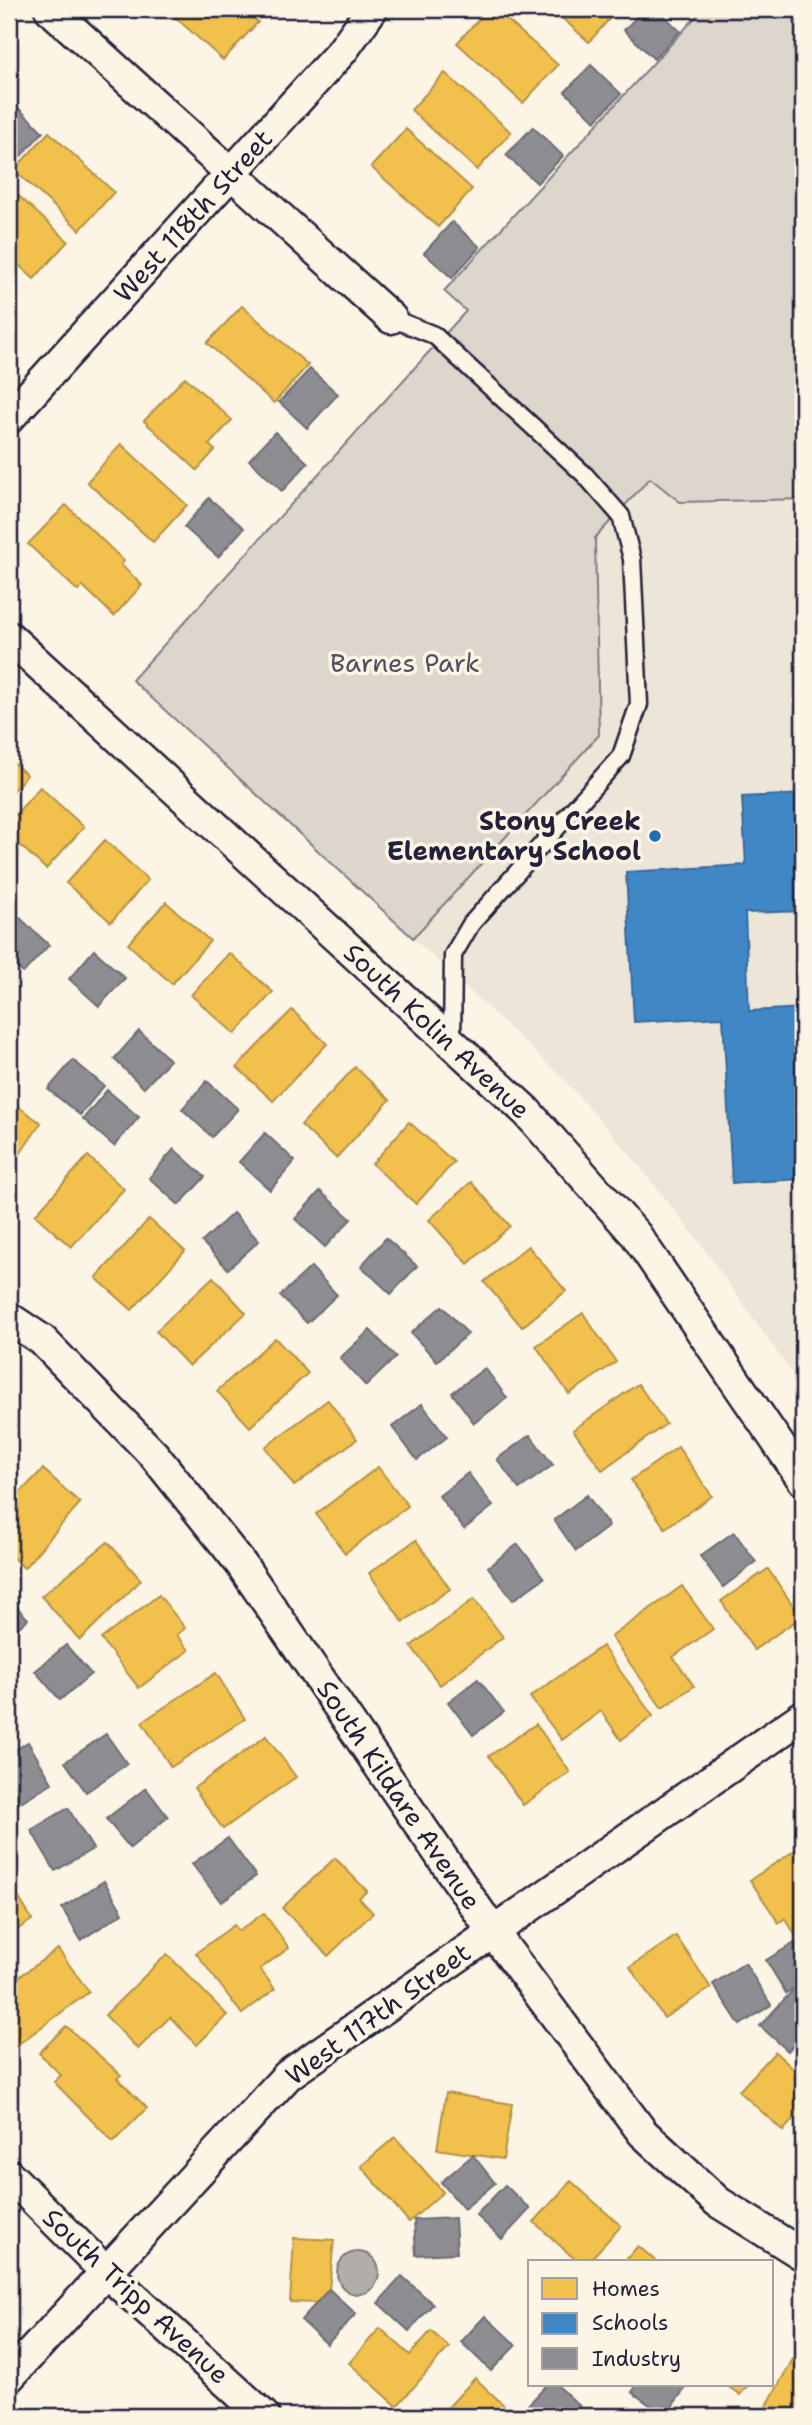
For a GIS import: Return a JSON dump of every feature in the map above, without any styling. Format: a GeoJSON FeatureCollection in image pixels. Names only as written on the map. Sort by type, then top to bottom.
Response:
{"type":"FeatureCollection","features":[{"type":"Feature","properties":{"kind":"street"},"geometry":{"type":"LineString","coordinates":[[50,9],[391,318]]}},
{"type":"Feature","properties":{"kind":"street","name":"West 118th Street"},"geometry":{"type":"LineString","coordinates":[[9,418],[342,51],[372,9]]}},
{"type":"Feature","properties":{"kind":"street","name":"South Kolin Avenue"},"geometry":{"type":"LineString","coordinates":[[9,637],[526,1111],[636,1235],[803,1480]]}},
{"type":"Feature","properties":{"kind":"street","name":"South Kildare Avenue"},"geometry":{"type":"LineString","coordinates":[[9,1318],[42,1340],[154,1455],[241,1563],[493,1932],[643,2133],[718,2202],[803,2255]]}},
{"type":"Feature","properties":{"kind":"street","name":"West 117th Street"},"geometry":{"type":"LineString","coordinates":[[9,2377],[288,2076],[803,1716]]}},
{"type":"Feature","properties":{"kind":"street","name":"South Tripp Avenue"},"geometry":{"type":"LineString","coordinates":[[9,2175],[106,2272],[264,2416]]}},
{"type":"Feature","properties":{"kind":"lane"},"geometry":{"type":"LineString","coordinates":[[391,318],[434,335],[584,475],[621,516],[632,558],[639,704],[621,756],[471,924],[453,955],[452,1044]]}},
{"type":"Feature","properties":{"kind":"shaded area","name":"Stony Creek Elementary School"},"geometry":{"type":"Polygon","coordinates":[[[650,477],[680,502],[803,499],[803,1389],[700,1243],[632,1157],[564,1079],[413,938],[599,735],[595,538],[650,477]]]}},
{"type":"Feature","properties":{"kind":"shaded area"},"geometry":{"type":"Polygon","coordinates":[[[358,2252],[373,2258],[379,2273],[373,2288],[358,2294],[343,2288],[337,2273],[343,2258],[358,2252]]]}},
{"type":"Feature","properties":{"kind":"green space","name":"Barnes Park"},"geometry":{"type":"Polygon","coordinates":[[[703,9],[803,9],[803,499],[680,502],[650,478],[595,538],[599,735],[413,938],[132,680],[466,311],[444,291],[703,9]]]}},
{"type":"Feature","properties":{"kind":"building: Homes"},"geometry":{"type":"Polygon","coordinates":[[[166,9],[242,9],[258,22],[223,60],[166,9]]]}},
{"type":"Feature","properties":{"kind":"building: Homes"},"geometry":{"type":"Polygon","coordinates":[[[488,9],[495,9],[558,65],[523,103],[457,43],[488,9]]]}},
{"type":"Feature","properties":{"kind":"building: Homes"},"geometry":{"type":"Polygon","coordinates":[[[552,9],[618,9],[589,42],[552,9]]]}},
{"type":"Feature","properties":{"kind":"building: Homes"},"geometry":{"type":"Polygon","coordinates":[[[445,73],[511,132],[477,170],[411,110],[445,73]]]}},
{"type":"Feature","properties":{"kind":"building: Homes"},"geometry":{"type":"Polygon","coordinates":[[[406,129],[472,189],[438,227],[371,167],[406,129]]]}},
{"type":"Feature","properties":{"kind":"building: Homes"},"geometry":{"type":"Polygon","coordinates":[[[49,132],[114,192],[80,230],[14,170],[49,132]]]}},
{"type":"Feature","properties":{"kind":"building: Homes"},"geometry":{"type":"Polygon","coordinates":[[[9,187],[68,241],[34,279],[9,256],[9,187]]]}},
{"type":"Feature","properties":{"kind":"building: Homes"},"geometry":{"type":"Polygon","coordinates":[[[242,306],[308,365],[274,403],[207,343],[242,306]]]}},
{"type":"Feature","properties":{"kind":"building: Homes"},"geometry":{"type":"Polygon","coordinates":[[[185,377],[232,420],[209,445],[215,450],[197,470],[144,421],[185,377]]]}},
{"type":"Feature","properties":{"kind":"building: Homes"},"geometry":{"type":"Polygon","coordinates":[[[121,444],[187,505],[153,542],[87,482],[121,444]]]}},
{"type":"Feature","properties":{"kind":"building: Homes"},"geometry":{"type":"Polygon","coordinates":[[[66,505],[124,561],[121,565],[142,585],[114,616],[83,586],[78,591],[28,544],[66,505]]]}},
{"type":"Feature","properties":{"kind":"building: Homes"},"geometry":{"type":"Polygon","coordinates":[[[9,759],[27,775],[9,795],[9,759]]]}},
{"type":"Feature","properties":{"kind":"building: Homes"},"geometry":{"type":"Polygon","coordinates":[[[40,787],[84,827],[46,869],[9,835],[9,822],[40,787]]]}},
{"type":"Feature","properties":{"kind":"building: Homes"},"geometry":{"type":"Polygon","coordinates":[[[105,840],[148,880],[111,922],[66,883],[105,840]]]}},
{"type":"Feature","properties":{"kind":"building: Homes"},"geometry":{"type":"Polygon","coordinates":[[[166,902],[210,941],[172,984],[128,944],[166,902]]]}},
{"type":"Feature","properties":{"kind":"building: Homes"},"geometry":{"type":"Polygon","coordinates":[[[229,953],[273,992],[235,1034],[191,995],[229,953]]]}},
{"type":"Feature","properties":{"kind":"building: Homes"},"geometry":{"type":"Polygon","coordinates":[[[292,1010],[327,1044],[273,1101],[237,1067],[292,1010]]]}},
{"type":"Feature","properties":{"kind":"building: Homes"},"geometry":{"type":"Polygon","coordinates":[[[355,1067],[390,1100],[336,1158],[301,1125],[355,1067]]]}},
{"type":"Feature","properties":{"kind":"building: Homes"},"geometry":{"type":"Polygon","coordinates":[[[9,1100],[41,1123],[9,1170],[9,1100]]]}},
{"type":"Feature","properties":{"kind":"building: Homes"},"geometry":{"type":"Polygon","coordinates":[[[409,1122],[454,1162],[416,1204],[372,1164],[409,1122]]]}},
{"type":"Feature","properties":{"kind":"building: Homes"},"geometry":{"type":"Polygon","coordinates":[[[88,1156],[124,1189],[71,1247],[35,1215],[88,1156]]]}},
{"type":"Feature","properties":{"kind":"building: Homes"},"geometry":{"type":"Polygon","coordinates":[[[471,1182],[510,1226],[468,1264],[429,1220],[471,1182]]]}},
{"type":"Feature","properties":{"kind":"building: Homes"},"geometry":{"type":"Polygon","coordinates":[[[149,1219],[185,1251],[132,1310],[96,1278],[149,1219]]]}},
{"type":"Feature","properties":{"kind":"building: Homes"},"geometry":{"type":"Polygon","coordinates":[[[528,1246],[566,1291],[522,1327],[484,1282],[528,1246]]]}},
{"type":"Feature","properties":{"kind":"building: Homes"},"geometry":{"type":"Polygon","coordinates":[[[213,1277],[246,1313],[189,1366],[156,1331],[213,1277]]]}},
{"type":"Feature","properties":{"kind":"building: Homes"},"geometry":{"type":"Polygon","coordinates":[[[583,1313],[616,1362],[569,1394],[536,1346],[583,1313]]]}},
{"type":"Feature","properties":{"kind":"building: Homes"},"geometry":{"type":"Polygon","coordinates":[[[275,1338],[308,1373],[250,1427],[217,1391],[275,1338]]]}},
{"type":"Feature","properties":{"kind":"building: Homes"},"geometry":{"type":"Polygon","coordinates":[[[638,1384],[666,1424],[602,1470],[573,1430],[638,1384]]]}},
{"type":"Feature","properties":{"kind":"building: Homes"},"geometry":{"type":"Polygon","coordinates":[[[328,1400],[357,1439],[294,1486],[265,1447],[328,1400]]]}},
{"type":"Feature","properties":{"kind":"building: Homes"},"geometry":{"type":"Polygon","coordinates":[[[678,1447],[712,1496],[665,1528],[631,1480],[678,1447]]]}},
{"type":"Feature","properties":{"kind":"building: Homes"},"geometry":{"type":"Polygon","coordinates":[[[378,1467],[408,1506],[345,1553],[316,1514],[378,1467]]]}},
{"type":"Feature","properties":{"kind":"building: Homes"},"geometry":{"type":"Polygon","coordinates":[[[43,1469],[80,1503],[24,1568],[9,1554],[9,1499],[12,1501],[43,1469]]]}},
{"type":"Feature","properties":{"kind":"building: Homes"},"geometry":{"type":"Polygon","coordinates":[[[416,1540],[450,1589],[403,1622],[369,1573],[416,1540]]]}},
{"type":"Feature","properties":{"kind":"building: Homes"},"geometry":{"type":"Polygon","coordinates":[[[108,1542],[141,1580],[80,1640],[41,1596],[108,1542]]]}},
{"type":"Feature","properties":{"kind":"building: Homes"},"geometry":{"type":"Polygon","coordinates":[[[768,1569],[801,1617],[754,1650],[721,1601],[768,1569]]]}},
{"type":"Feature","properties":{"kind":"building: Homes"},"geometry":{"type":"Polygon","coordinates":[[[682,1586],[713,1629],[673,1657],[694,1686],[662,1708],[611,1637],[682,1586]]]}},
{"type":"Feature","properties":{"kind":"building: Homes"},"geometry":{"type":"Polygon","coordinates":[[[159,1595],[185,1628],[177,1635],[189,1650],[139,1688],[101,1639],[159,1595]]]}},
{"type":"Feature","properties":{"kind":"building: Homes"},"geometry":{"type":"Polygon","coordinates":[[[474,1599],[503,1637],[440,1685],[411,1646],[474,1599]]]}},
{"type":"Feature","properties":{"kind":"building: Homes"},"geometry":{"type":"Polygon","coordinates":[[[602,1646],[653,1716],[621,1740],[601,1711],[562,1740],[530,1697],[602,1646]]]}},
{"type":"Feature","properties":{"kind":"building: Homes"},"geometry":{"type":"Polygon","coordinates":[[[216,1673],[245,1719],[171,1767],[142,1722],[216,1673]]]}},
{"type":"Feature","properties":{"kind":"building: Homes"},"geometry":{"type":"Polygon","coordinates":[[[536,1724],[570,1772],[523,1805],[489,1756],[536,1724]]]}},
{"type":"Feature","properties":{"kind":"building: Homes"},"geometry":{"type":"Polygon","coordinates":[[[266,1736],[296,1777],[223,1829],[194,1788],[266,1736]]]}},
{"type":"Feature","properties":{"kind":"building: Homes"},"geometry":{"type":"Polygon","coordinates":[[[797,1849],[803,1858],[803,1935],[798,1939],[785,1918],[779,1923],[750,1880],[797,1849]]]}},
{"type":"Feature","properties":{"kind":"building: Homes"},"geometry":{"type":"Polygon","coordinates":[[[335,1858],[367,1891],[359,1898],[373,1913],[328,1956],[282,1908],[335,1858]]]}},
{"type":"Feature","properties":{"kind":"building: Homes"},"geometry":{"type":"Polygon","coordinates":[[[9,1881],[32,1920],[9,1935],[9,1881]]]}},
{"type":"Feature","properties":{"kind":"building: Homes"},"geometry":{"type":"Polygon","coordinates":[[[264,1913],[289,1948],[260,1969],[275,1989],[242,2014],[196,1953],[234,1925],[239,1931],[264,1913]]]}},
{"type":"Feature","properties":{"kind":"building: Homes"},"geometry":{"type":"Polygon","coordinates":[[[676,1936],[711,1988],[664,2018],[630,1967],[676,1936]]]}},
{"type":"Feature","properties":{"kind":"building: Homes"},"geometry":{"type":"Polygon","coordinates":[[[58,1949],[89,1992],[13,2048],[9,2042],[9,1984],[58,1949]]]}},
{"type":"Feature","properties":{"kind":"building: Homes"},"geometry":{"type":"Polygon","coordinates":[[[167,1954],[227,2015],[197,2045],[170,2017],[138,2049],[105,2015],[167,1954]]]}},
{"type":"Feature","properties":{"kind":"building: Homes"},"geometry":{"type":"Polygon","coordinates":[[[66,2026],[121,2075],[117,2078],[147,2108],[113,2142],[54,2082],[61,2075],[39,2053],[66,2026]]]}},
{"type":"Feature","properties":{"kind":"building: Homes"},"geometry":{"type":"Polygon","coordinates":[[[775,2052],[803,2078],[803,2108],[783,2131],[739,2091],[775,2052]]]}},
{"type":"Feature","properties":{"kind":"building: Homes"},"geometry":{"type":"Polygon","coordinates":[[[446,2093],[512,2104],[503,2159],[437,2149],[446,2093]]]}},
{"type":"Feature","properties":{"kind":"building: Homes"},"geometry":{"type":"Polygon","coordinates":[[[395,2137],[443,2192],[409,2222],[361,2166],[395,2137]]]}},
{"type":"Feature","properties":{"kind":"building: Homes"},"geometry":{"type":"Polygon","coordinates":[[[571,2181],[621,2226],[590,2260],[576,2260],[534,2222],[571,2181]]]}},
{"type":"Feature","properties":{"kind":"building: Homes"},"geometry":{"type":"Polygon","coordinates":[[[294,2238],[334,2240],[329,2289],[317,2303],[290,2302],[294,2238]]]}},
{"type":"Feature","properties":{"kind":"building: Homes"},"geometry":{"type":"Polygon","coordinates":[[[638,2246],[655,2260],[626,2260],[638,2246]]]}},
{"type":"Feature","properties":{"kind":"building: Homes"},"geometry":{"type":"Polygon","coordinates":[[[380,2328],[410,2355],[431,2331],[449,2347],[397,2406],[349,2363],[380,2328]]]}},
{"type":"Feature","properties":{"kind":"building: Homes"},"geometry":{"type":"Polygon","coordinates":[[[793,2359],[803,2365],[803,2416],[761,2416],[793,2359]]]}},
{"type":"Feature","properties":{"kind":"building: Homes"},"geometry":{"type":"Polygon","coordinates":[[[475,2378],[508,2409],[501,2416],[440,2416],[475,2378]]]}},
{"type":"Feature","properties":{"kind":"building: Homes"},"geometry":{"type":"Polygon","coordinates":[[[727,2386],[747,2386],[740,2395],[727,2386]]]}},
{"type":"Feature","properties":{"kind":"building: Schools"},"geometry":{"type":"Polygon","coordinates":[[[803,794],[803,911],[745,913],[749,1011],[803,1008],[803,1179],[732,1183],[723,1017],[634,1022],[626,872],[746,865],[742,797],[803,794]]]}},
{"type":"Feature","properties":{"kind":"building: Industry"},"geometry":{"type":"Polygon","coordinates":[[[644,9],[657,9],[680,31],[654,59],[624,30],[644,9]]]}},
{"type":"Feature","properties":{"kind":"building: Industry"},"geometry":{"type":"Polygon","coordinates":[[[591,65],[621,94],[595,121],[565,92],[591,65]]]}},
{"type":"Feature","properties":{"kind":"building: Industry"},"geometry":{"type":"Polygon","coordinates":[[[13,103],[43,132],[18,159],[9,151],[9,108],[13,103]]]}},
{"type":"Feature","properties":{"kind":"building: Industry"},"geometry":{"type":"Polygon","coordinates":[[[533,127],[563,156],[537,183],[506,155],[533,127]]]}},
{"type":"Feature","properties":{"kind":"building: Industry"},"geometry":{"type":"Polygon","coordinates":[[[452,222],[480,247],[452,278],[424,253],[452,222]]]}},
{"type":"Feature","properties":{"kind":"building: Industry"},"geometry":{"type":"Polygon","coordinates":[[[310,369],[338,394],[307,428],[279,402],[310,369]]]}},
{"type":"Feature","properties":{"kind":"building: Industry"},"geometry":{"type":"Polygon","coordinates":[[[275,432],[308,463],[282,491],[249,460],[275,432]]]}},
{"type":"Feature","properties":{"kind":"building: Industry"},"geometry":{"type":"Polygon","coordinates":[[[209,498],[244,528],[218,557],[184,527],[209,498]]]}},
{"type":"Feature","properties":{"kind":"building: Industry"},"geometry":{"type":"Polygon","coordinates":[[[19,917],[49,945],[23,973],[9,960],[9,928],[19,917]]]}},
{"type":"Feature","properties":{"kind":"building: Industry"},"geometry":{"type":"Polygon","coordinates":[[[94,950],[125,978],[99,1006],[69,979],[94,950]]]}},
{"type":"Feature","properties":{"kind":"building: Industry"},"geometry":{"type":"Polygon","coordinates":[[[139,1031],[170,1060],[144,1088],[114,1059],[139,1031]]]}},
{"type":"Feature","properties":{"kind":"building: Industry"},"geometry":{"type":"Polygon","coordinates":[[[73,1060],[104,1086],[80,1115],[48,1089],[73,1060]]]}},
{"type":"Feature","properties":{"kind":"building: Industry"},"geometry":{"type":"Polygon","coordinates":[[[207,1081],[238,1109],[212,1137],[182,1109],[207,1081]]]}},
{"type":"Feature","properties":{"kind":"building: Industry"},"geometry":{"type":"Polygon","coordinates":[[[107,1090],[139,1117],[114,1146],[83,1119],[107,1090]]]}},
{"type":"Feature","properties":{"kind":"building: Industry"},"geometry":{"type":"Polygon","coordinates":[[[265,1133],[295,1161],[270,1190],[239,1162],[265,1133]]]}},
{"type":"Feature","properties":{"kind":"building: Industry"},"geometry":{"type":"Polygon","coordinates":[[[174,1149],[205,1177],[179,1205],[149,1178],[174,1149]]]}},
{"type":"Feature","properties":{"kind":"building: Industry"},"geometry":{"type":"Polygon","coordinates":[[[320,1191],[351,1219],[325,1247],[295,1219],[320,1191]]]}},
{"type":"Feature","properties":{"kind":"building: Industry"},"geometry":{"type":"Polygon","coordinates":[[[233,1213],[259,1241],[228,1269],[202,1242],[233,1213]]]}},
{"type":"Feature","properties":{"kind":"building: Industry"},"geometry":{"type":"Polygon","coordinates":[[[386,1238],[417,1266],[391,1294],[361,1266],[386,1238]]]}},
{"type":"Feature","properties":{"kind":"building: Industry"},"geometry":{"type":"Polygon","coordinates":[[[311,1267],[337,1295],[307,1323],[280,1296],[311,1267]]]}},
{"type":"Feature","properties":{"kind":"building: Industry"},"geometry":{"type":"Polygon","coordinates":[[[442,1306],[468,1334],[437,1361],[411,1333],[442,1306]]]}},
{"type":"Feature","properties":{"kind":"building: Industry"},"geometry":{"type":"Polygon","coordinates":[[[370,1330],[396,1357],[366,1386],[340,1358],[370,1330]]]}},
{"type":"Feature","properties":{"kind":"building: Industry"},"geometry":{"type":"Polygon","coordinates":[[[485,1368],[507,1398],[474,1423],[452,1393],[485,1368]]]}},
{"type":"Feature","properties":{"kind":"building: Industry"},"geometry":{"type":"Polygon","coordinates":[[[422,1404],[447,1437],[417,1460],[392,1427],[422,1404]]]}},
{"type":"Feature","properties":{"kind":"building: Industry"},"geometry":{"type":"Polygon","coordinates":[[[530,1435],[553,1465],[519,1489],[497,1459],[530,1435]]]}},
{"type":"Feature","properties":{"kind":"building: Industry"},"geometry":{"type":"Polygon","coordinates":[[[468,1473],[493,1506],[464,1529],[439,1496],[468,1473]]]}},
{"type":"Feature","properties":{"kind":"building: Industry"},"geometry":{"type":"Polygon","coordinates":[[[587,1495],[609,1526],[576,1551],[554,1520],[587,1495]]]}},
{"type":"Feature","properties":{"kind":"building: Industry"},"geometry":{"type":"Polygon","coordinates":[[[734,1532],[756,1562],[723,1587],[700,1556],[734,1532]]]}},
{"type":"Feature","properties":{"kind":"building: Industry"},"geometry":{"type":"Polygon","coordinates":[[[518,1544],[544,1578],[513,1600],[488,1567],[518,1544]]]}},
{"type":"Feature","properties":{"kind":"building: Industry"},"geometry":{"type":"Polygon","coordinates":[[[9,1599],[28,1619],[9,1636],[9,1599]]]}},
{"type":"Feature","properties":{"kind":"building: Industry"},"geometry":{"type":"Polygon","coordinates":[[[66,1645],[91,1674],[60,1700],[35,1671],[66,1645]]]}},
{"type":"Feature","properties":{"kind":"building: Industry"},"geometry":{"type":"Polygon","coordinates":[[[478,1679],[504,1712],[473,1735],[448,1702],[478,1679]]]}},
{"type":"Feature","properties":{"kind":"building: Industry"},"geometry":{"type":"Polygon","coordinates":[[[106,1734],[127,1764],[86,1792],[65,1762],[106,1734]]]}},
{"type":"Feature","properties":{"kind":"building: Industry"},"geometry":{"type":"Polygon","coordinates":[[[28,1742],[52,1783],[14,1806],[9,1796],[9,1754],[28,1742]]]}},
{"type":"Feature","properties":{"kind":"building: Industry"},"geometry":{"type":"Polygon","coordinates":[[[146,1788],[168,1817],[130,1848],[106,1819],[146,1788]]]}},
{"type":"Feature","properties":{"kind":"building: Industry"},"geometry":{"type":"Polygon","coordinates":[[[68,1808],[93,1849],[55,1871],[31,1830],[68,1808]]]}},
{"type":"Feature","properties":{"kind":"building: Industry"},"geometry":{"type":"Polygon","coordinates":[[[228,1838],[256,1876],[221,1902],[192,1864],[228,1838]]]}},
{"type":"Feature","properties":{"kind":"building: Industry"},"geometry":{"type":"Polygon","coordinates":[[[104,1881],[123,1913],[81,1940],[62,1908],[104,1881]]]}},
{"type":"Feature","properties":{"kind":"building: Industry"},"geometry":{"type":"Polygon","coordinates":[[[803,1938],[803,1982],[786,1993],[766,1960],[803,1938]]]}},
{"type":"Feature","properties":{"kind":"building: Industry"},"geometry":{"type":"Polygon","coordinates":[[[745,1963],[771,2005],[740,2025],[713,1984],[745,1963]]]}},
{"type":"Feature","properties":{"kind":"building: Industry"},"geometry":{"type":"Polygon","coordinates":[[[794,1989],[803,1998],[803,2034],[788,2051],[760,2026],[794,1989]]]}},
{"type":"Feature","properties":{"kind":"building: Industry"},"geometry":{"type":"Polygon","coordinates":[[[473,2155],[495,2183],[464,2209],[441,2182],[473,2155]]]}},
{"type":"Feature","properties":{"kind":"building: Industry"},"geometry":{"type":"Polygon","coordinates":[[[505,2185],[530,2209],[502,2239],[476,2215],[505,2185]]]}},
{"type":"Feature","properties":{"kind":"building: Industry"},"geometry":{"type":"Polygon","coordinates":[[[455,2218],[457,2253],[416,2255],[414,2220],[455,2218]]]}},
{"type":"Feature","properties":{"kind":"building: Industry"},"geometry":{"type":"Polygon","coordinates":[[[402,2276],[433,2304],[409,2331],[378,2303],[402,2276]]]}},
{"type":"Feature","properties":{"kind":"building: Industry"},"geometry":{"type":"Polygon","coordinates":[[[329,2289],[356,2314],[327,2344],[301,2320],[329,2289]]]}},
{"type":"Feature","properties":{"kind":"building: Industry"},"geometry":{"type":"Polygon","coordinates":[[[485,2316],[516,2345],[491,2371],[461,2342],[485,2316]]]}},
{"type":"Feature","properties":{"kind":"building: Industry"},"geometry":{"type":"Polygon","coordinates":[[[546,2386],[558,2386],[582,2408],[574,2416],[538,2416],[527,2406],[546,2386]]]}},
{"type":"Feature","properties":{"kind":"building: Industry"},"geometry":{"type":"Polygon","coordinates":[[[636,2386],[686,2387],[665,2416],[632,2392],[636,2386]]]}},
{"type":"Feature","properties":{"kind":"place","name":"Stony Creek Elementary School"},"geometry":{"type":"Point","coordinates":[655,836]}}]}
